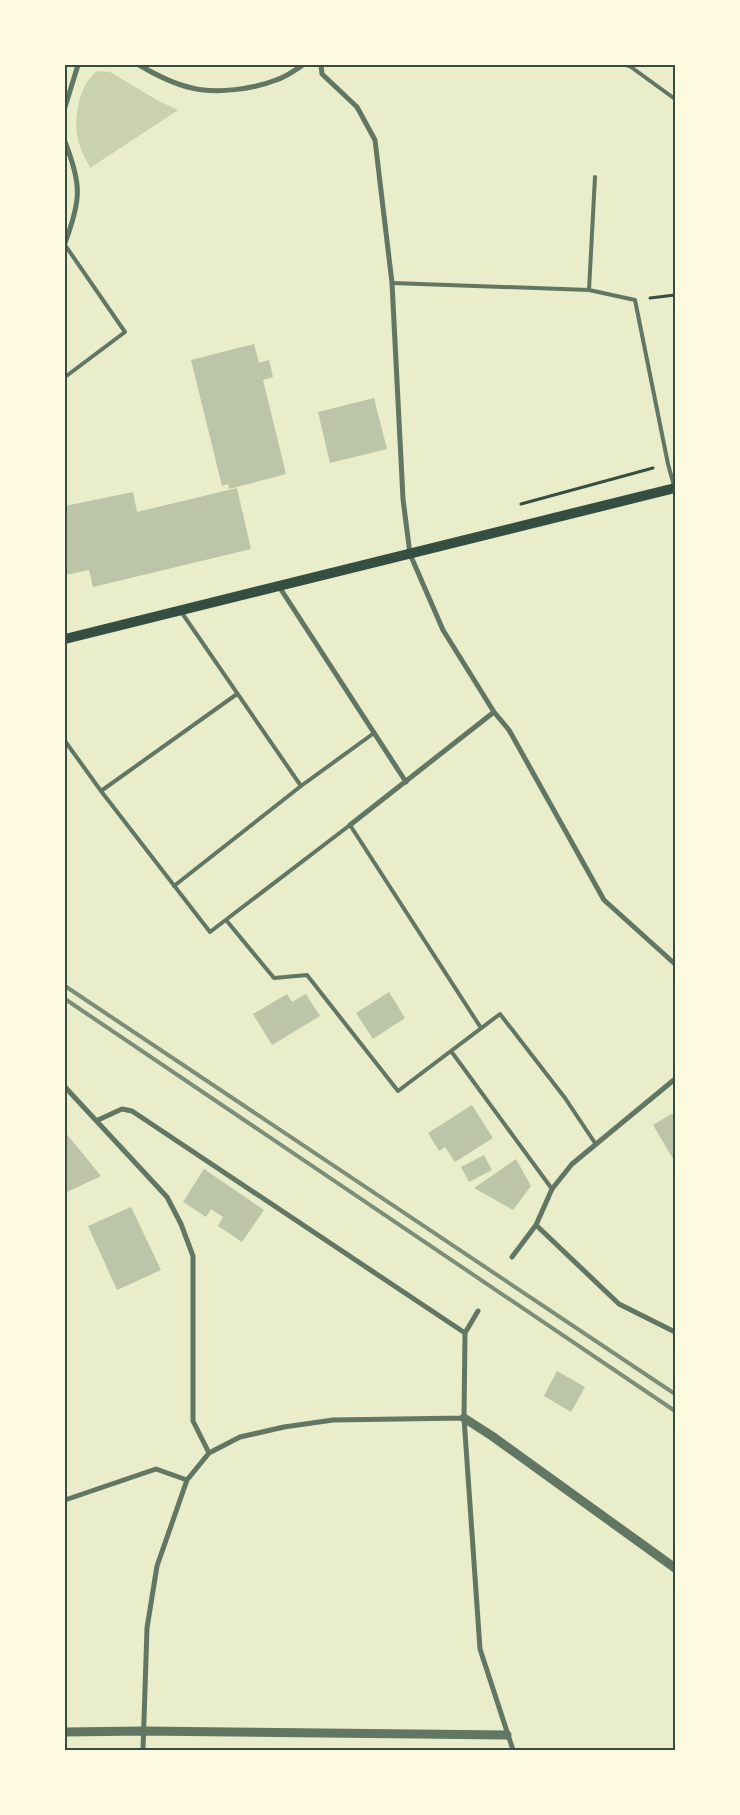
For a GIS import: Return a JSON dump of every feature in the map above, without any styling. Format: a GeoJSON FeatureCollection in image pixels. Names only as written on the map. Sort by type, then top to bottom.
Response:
{"type":"FeatureCollection","features":[{"type":"Feature","properties":{"kind":"main road"},"geometry":{"type":"LineString","coordinates":[[65,639],[280,588],[675,488]]}},
{"type":"Feature","properties":{"kind":"street"},"geometry":{"type":"LineString","coordinates":[[65,107],[78,65]]}},
{"type":"Feature","properties":{"kind":"street"},"geometry":{"type":"LineString","coordinates":[[139,65],[159,77],[193,89],[222,90],[250,87],[276,80],[304,65]]}},
{"type":"Feature","properties":{"kind":"street"},"geometry":{"type":"LineString","coordinates":[[321,65],[322,74],[357,107],[375,140],[392,283],[403,498],[410,554],[443,630],[494,712],[509,730],[604,900],[675,964]]}},
{"type":"Feature","properties":{"kind":"street"},"geometry":{"type":"LineString","coordinates":[[65,142],[75,167],[79,191],[74,219],[65,244]]}},
{"type":"Feature","properties":{"kind":"street"},"geometry":{"type":"LineString","coordinates":[[280,588],[406,782]]}},
{"type":"Feature","properties":{"kind":"street"},"geometry":{"type":"LineString","coordinates":[[350,825],[494,712]]}},
{"type":"Feature","properties":{"kind":"street"},"geometry":{"type":"LineString","coordinates":[[512,1257],[536,1225],[552,1189],[572,1164],[595,1143],[675,1079]]}},
{"type":"Feature","properties":{"kind":"street"},"geometry":{"type":"LineString","coordinates":[[65,1087],[98,1120],[167,1197],[181,1224],[193,1256],[193,1422],[209,1454]]}},
{"type":"Feature","properties":{"kind":"street"},"geometry":{"type":"LineString","coordinates":[[98,1120],[122,1109],[132,1111],[465,1333]]}},
{"type":"Feature","properties":{"kind":"street"},"geometry":{"type":"LineString","coordinates":[[536,1225],[619,1304],[675,1332]]}},
{"type":"Feature","properties":{"kind":"street"},"geometry":{"type":"LineString","coordinates":[[478,1311],[465,1333],[464,1418],[480,1649],[513,1750]]}},
{"type":"Feature","properties":{"kind":"street"},"geometry":{"type":"LineString","coordinates":[[143,1750],[147,1628],[157,1566],[187,1480],[209,1454],[240,1436],[333,1420],[464,1418],[492,1436],[675,1568]]}},
{"type":"Feature","properties":{"kind":"street"},"geometry":{"type":"LineString","coordinates":[[65,1500],[156,1469],[187,1480]]}},
{"type":"Feature","properties":{"kind":"street"},"geometry":{"type":"LineString","coordinates":[[65,1732],[143,1731],[507,1735]]}},
{"type":"Feature","properties":{"kind":"lane"},"geometry":{"type":"LineString","coordinates":[[626,65],[675,100]]}},
{"type":"Feature","properties":{"kind":"lane"},"geometry":{"type":"LineString","coordinates":[[589,290],[595,177]]}},
{"type":"Feature","properties":{"kind":"lane"},"geometry":{"type":"LineString","coordinates":[[65,244],[125,332],[65,377]]}},
{"type":"Feature","properties":{"kind":"lane"},"geometry":{"type":"LineString","coordinates":[[392,283],[589,290],[635,300],[668,464],[675,488]]}},
{"type":"Feature","properties":{"kind":"lane"},"geometry":{"type":"LineString","coordinates":[[181,611],[301,786]]}},
{"type":"Feature","properties":{"kind":"lane"},"geometry":{"type":"LineString","coordinates":[[101,790],[237,694]]}},
{"type":"Feature","properties":{"kind":"lane"},"geometry":{"type":"LineString","coordinates":[[174,886],[301,786],[374,733]]}},
{"type":"Feature","properties":{"kind":"lane"},"geometry":{"type":"LineString","coordinates":[[65,741],[210,932],[350,825],[481,1028]]}},
{"type":"Feature","properties":{"kind":"lane"},"geometry":{"type":"LineString","coordinates":[[226,920],[274,978],[307,975],[398,1091],[500,1014],[565,1098],[595,1143]]}},
{"type":"Feature","properties":{"kind":"lane"},"geometry":{"type":"LineString","coordinates":[[451,1051],[552,1189]]}},
{"type":"Feature","properties":{"kind":"path"},"geometry":{"type":"LineString","coordinates":[[635,300],[675,295]]}},
{"type":"Feature","properties":{"kind":"path"},"geometry":{"type":"LineString","coordinates":[[516,506],[668,464]]}},
{"type":"Feature","properties":{"kind":"green space"},"geometry":{"type":"Polygon","coordinates":[[[97,71],[110,72],[157,100],[178,110],[90,168],[79,143],[76,121],[82,93],[91,77],[97,71]]]}},
{"type":"Feature","properties":{"kind":"building"},"geometry":{"type":"Polygon","coordinates":[[[254,344],[259,363],[269,360],[273,377],[263,380],[286,474],[229,489],[228,484],[222,486],[191,360],[254,344]]]}},
{"type":"Feature","properties":{"kind":"building"},"geometry":{"type":"Polygon","coordinates":[[[374,398],[387,449],[330,463],[318,412],[374,398]]]}},
{"type":"Feature","properties":{"kind":"building"},"geometry":{"type":"Polygon","coordinates":[[[237,488],[251,549],[93,587],[89,570],[65,575],[65,506],[133,492],[137,512],[237,488]]]}},
{"type":"Feature","properties":{"kind":"building"},"geometry":{"type":"Polygon","coordinates":[[[389,992],[405,1018],[373,1039],[356,1013],[389,992]]]}},
{"type":"Feature","properties":{"kind":"building"},"geometry":{"type":"Polygon","coordinates":[[[287,994],[292,1002],[306,994],[320,1016],[272,1045],[253,1014],[287,994]]]}},
{"type":"Feature","properties":{"kind":"building"},"geometry":{"type":"Polygon","coordinates":[[[472,1105],[493,1138],[455,1162],[445,1147],[439,1151],[428,1133],[472,1105]]]}},
{"type":"Feature","properties":{"kind":"building"},"geometry":{"type":"Polygon","coordinates":[[[675,1112],[675,1162],[653,1125],[675,1112]]]}},
{"type":"Feature","properties":{"kind":"building"},"geometry":{"type":"Polygon","coordinates":[[[65,1132],[101,1176],[65,1193],[65,1132]]]}},
{"type":"Feature","properties":{"kind":"building"},"geometry":{"type":"Polygon","coordinates":[[[484,1155],[492,1170],[469,1182],[461,1167],[484,1155]]]}},
{"type":"Feature","properties":{"kind":"building"},"geometry":{"type":"Polygon","coordinates":[[[516,1159],[531,1186],[513,1210],[474,1188],[516,1159]]]}},
{"type":"Feature","properties":{"kind":"building"},"geometry":{"type":"Polygon","coordinates":[[[204,1169],[264,1210],[242,1242],[218,1226],[223,1217],[211,1209],[206,1217],[183,1202],[204,1169]]]}},
{"type":"Feature","properties":{"kind":"building"},"geometry":{"type":"Polygon","coordinates":[[[131,1207],[161,1270],[117,1290],[88,1226],[131,1207]]]}},
{"type":"Feature","properties":{"kind":"building"},"geometry":{"type":"Polygon","coordinates":[[[557,1371],[585,1387],[571,1412],[544,1396],[557,1371]]]}},
{"type":"Feature","properties":{"kind":"railway"},"geometry":{"type":"LineString","coordinates":[[65,986],[675,1394]]}},
{"type":"Feature","properties":{"kind":"railway"},"geometry":{"type":"LineString","coordinates":[[65,999],[675,1411]]}}]}
